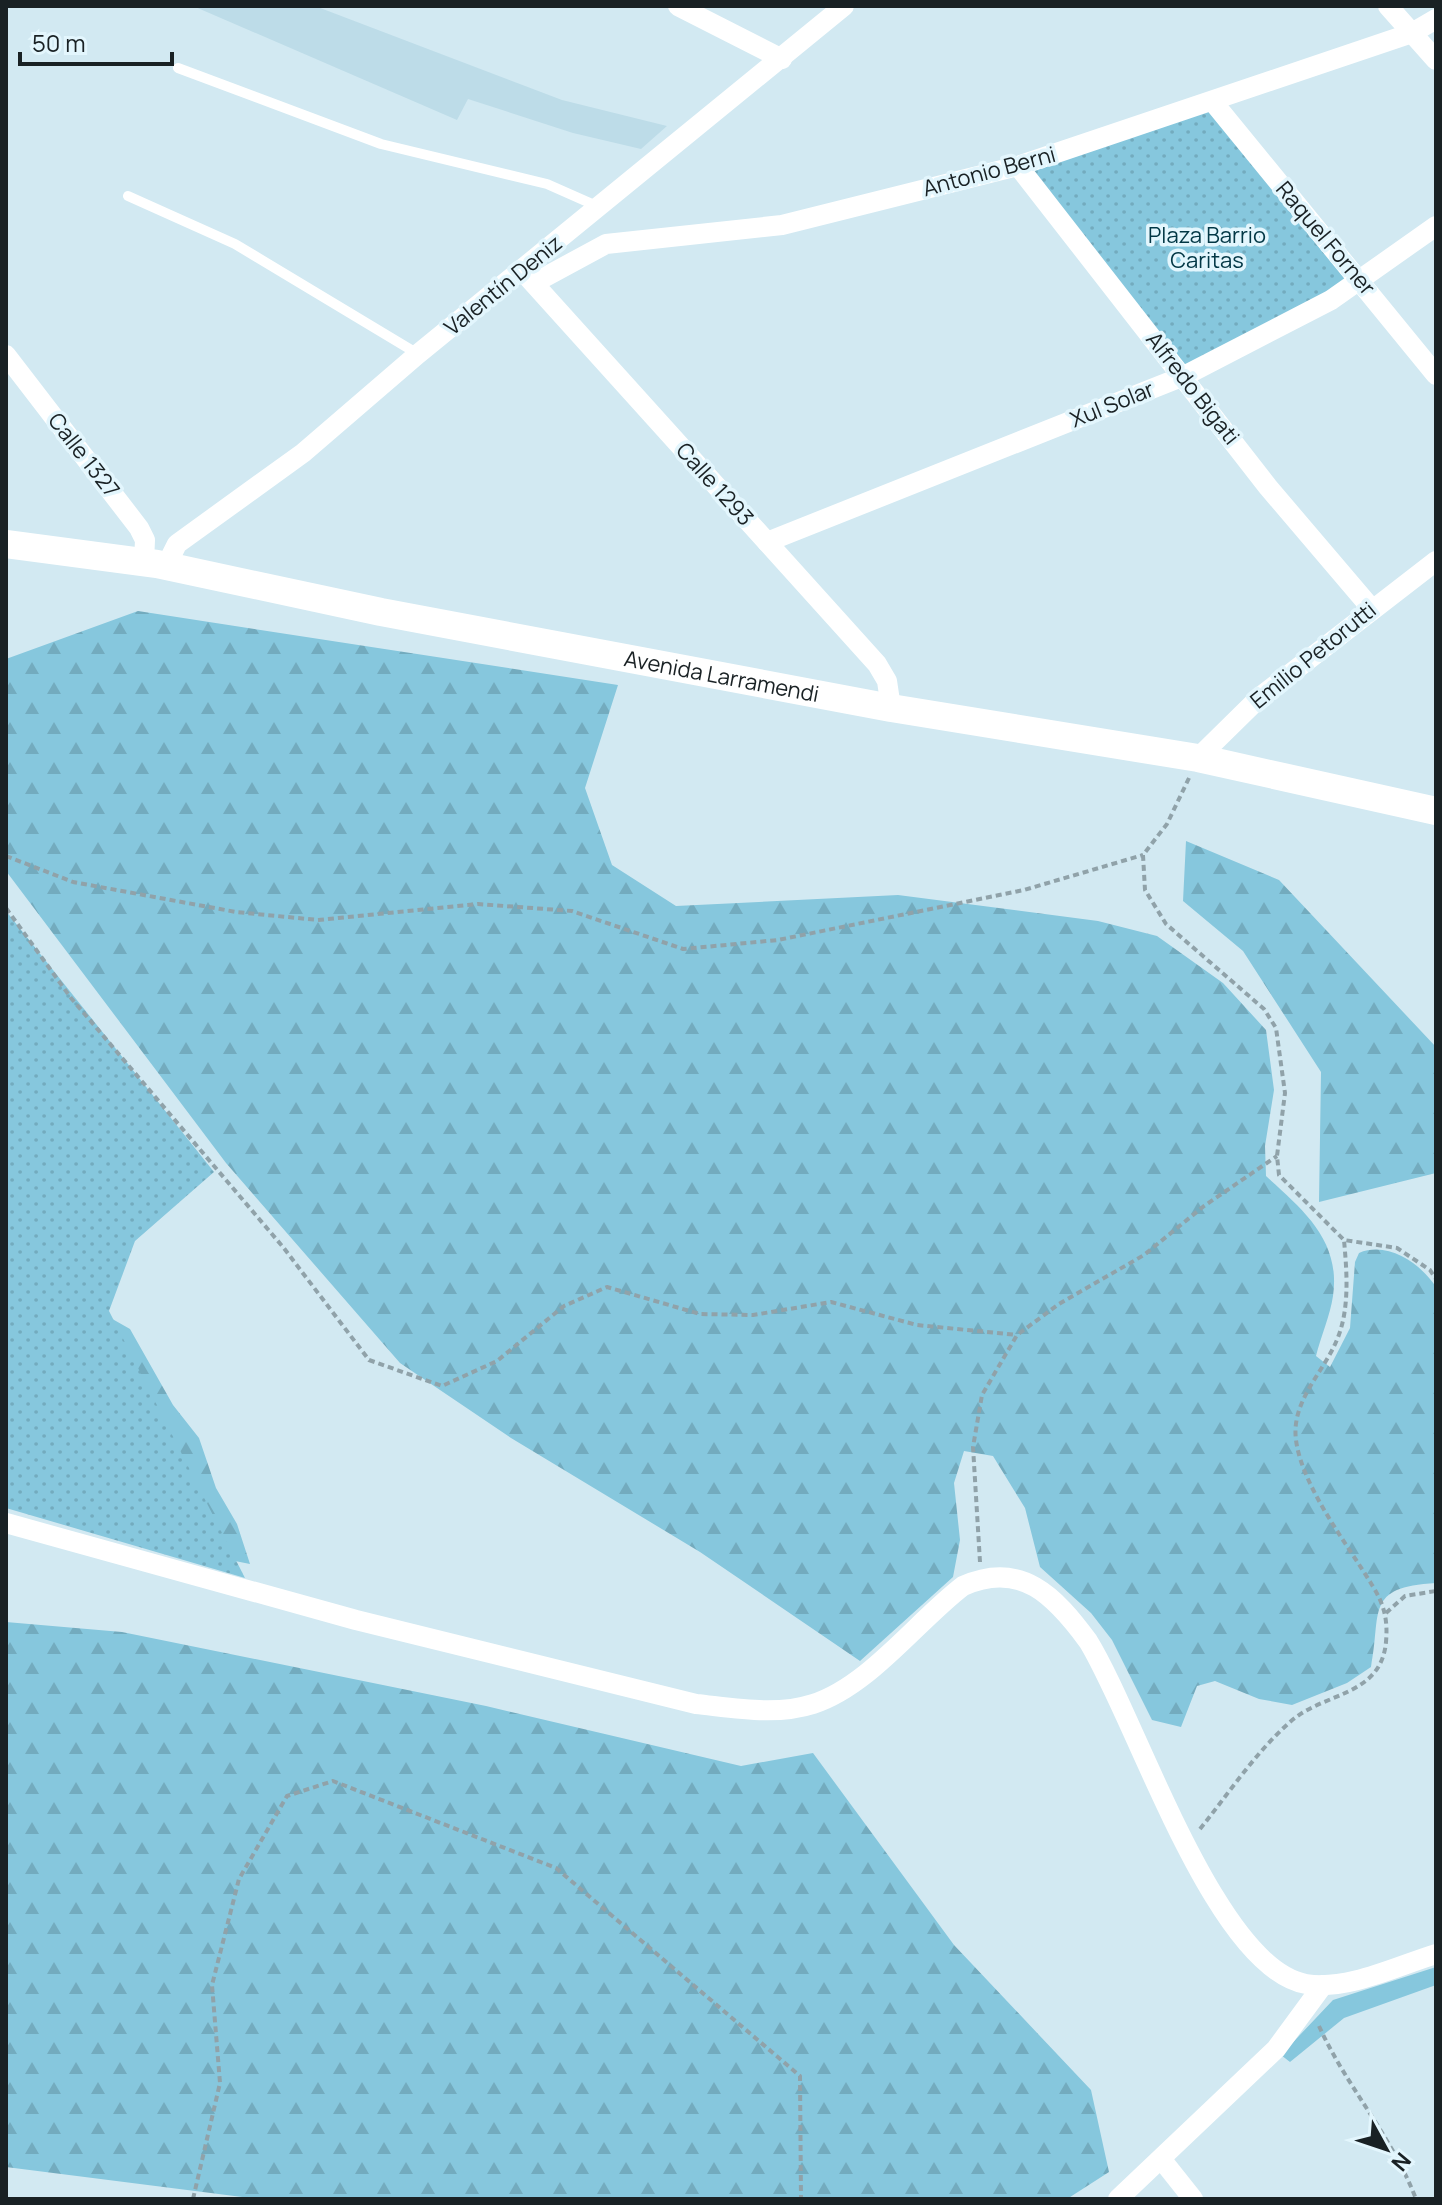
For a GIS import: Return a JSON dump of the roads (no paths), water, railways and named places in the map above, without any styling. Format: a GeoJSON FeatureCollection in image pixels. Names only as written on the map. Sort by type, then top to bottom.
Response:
{"type":"FeatureCollection","features":[{"type":"Feature","properties":{"kind":"main road","name":"Avenida Larramendi"},"geometry":{"type":"LineString","coordinates":[[6,544],[155,564],[381,612],[891,708],[1198,758],[1436,811]]}},
{"type":"Feature","properties":{"kind":"street"},"geometry":{"type":"LineString","coordinates":[[678,6],[782,59]]}},
{"type":"Feature","properties":{"kind":"street"},"geometry":{"type":"LineString","coordinates":[[1388,6],[1436,60]]}},
{"type":"Feature","properties":{"kind":"street","name":"Valentín Deniz"},"geometry":{"type":"LineString","coordinates":[[155,564],[177,544],[303,453],[418,354],[527,276],[599,207],[782,59],[835,9]]}},
{"type":"Feature","properties":{"kind":"street","name":"Antonio Berni"},"geometry":{"type":"LineString","coordinates":[[527,276],[606,244],[782,225],[1018,166],[1412,33],[1436,19]]}},
{"type":"Feature","properties":{"kind":"street","name":"Raquel Forner"},"geometry":{"type":"LineString","coordinates":[[1213,102],[1436,375]]}},
{"type":"Feature","properties":{"kind":"street","name":"Alfredo Bigati"},"geometry":{"type":"LineString","coordinates":[[1018,166],[1268,487],[1371,608]]}},
{"type":"Feature","properties":{"kind":"street","name":"Xul Solar"},"geometry":{"type":"LineString","coordinates":[[767,542],[1184,376],[1362,281],[1436,226]]}},
{"type":"Feature","properties":{"kind":"street","name":"Calle 1293"},"geometry":{"type":"LineString","coordinates":[[527,276],[877,664],[887,681],[891,708]]}},
{"type":"Feature","properties":{"kind":"street","name":"Calle 1327"},"geometry":{"type":"LineString","coordinates":[[6,355],[139,528],[155,564]]}},
{"type":"Feature","properties":{"kind":"street","name":"Emilio Petorutti"},"geometry":{"type":"LineString","coordinates":[[1198,758],[1237,717],[1371,608],[1436,561]]}},
{"type":"Feature","properties":{"kind":"street"},"geometry":{"type":"LineString","coordinates":[[6,1523],[371,1624],[696,1704],[741,1709],[795,1708],[831,1696],[852,1684],[947,1599],[981,1578],[1009,1577],[1031,1584],[1073,1621],[1100,1660],[1217,1901],[1263,1963],[1293,1981],[1323,1985],[1436,1954]]}},
{"type":"Feature","properties":{"kind":"street"},"geometry":{"type":"LineString","coordinates":[[1118,2199],[1276,2049],[1323,1985]]}},
{"type":"Feature","properties":{"kind":"street"},"geometry":{"type":"LineString","coordinates":[[1162,2160],[1193,2199]]}},
{"type":"Feature","properties":{"kind":"lane"},"geometry":{"type":"LineString","coordinates":[[178,68],[381,144],[547,184],[599,207]]}},
{"type":"Feature","properties":{"kind":"lane"},"geometry":{"type":"LineString","coordinates":[[128,196],[235,244],[418,354]]}},
{"type":"Feature","properties":{"kind":"park label","name":"Plaza Barrio Caritas"},"geometry":{"type":"Point","coordinates":[1207,248]}}]}
